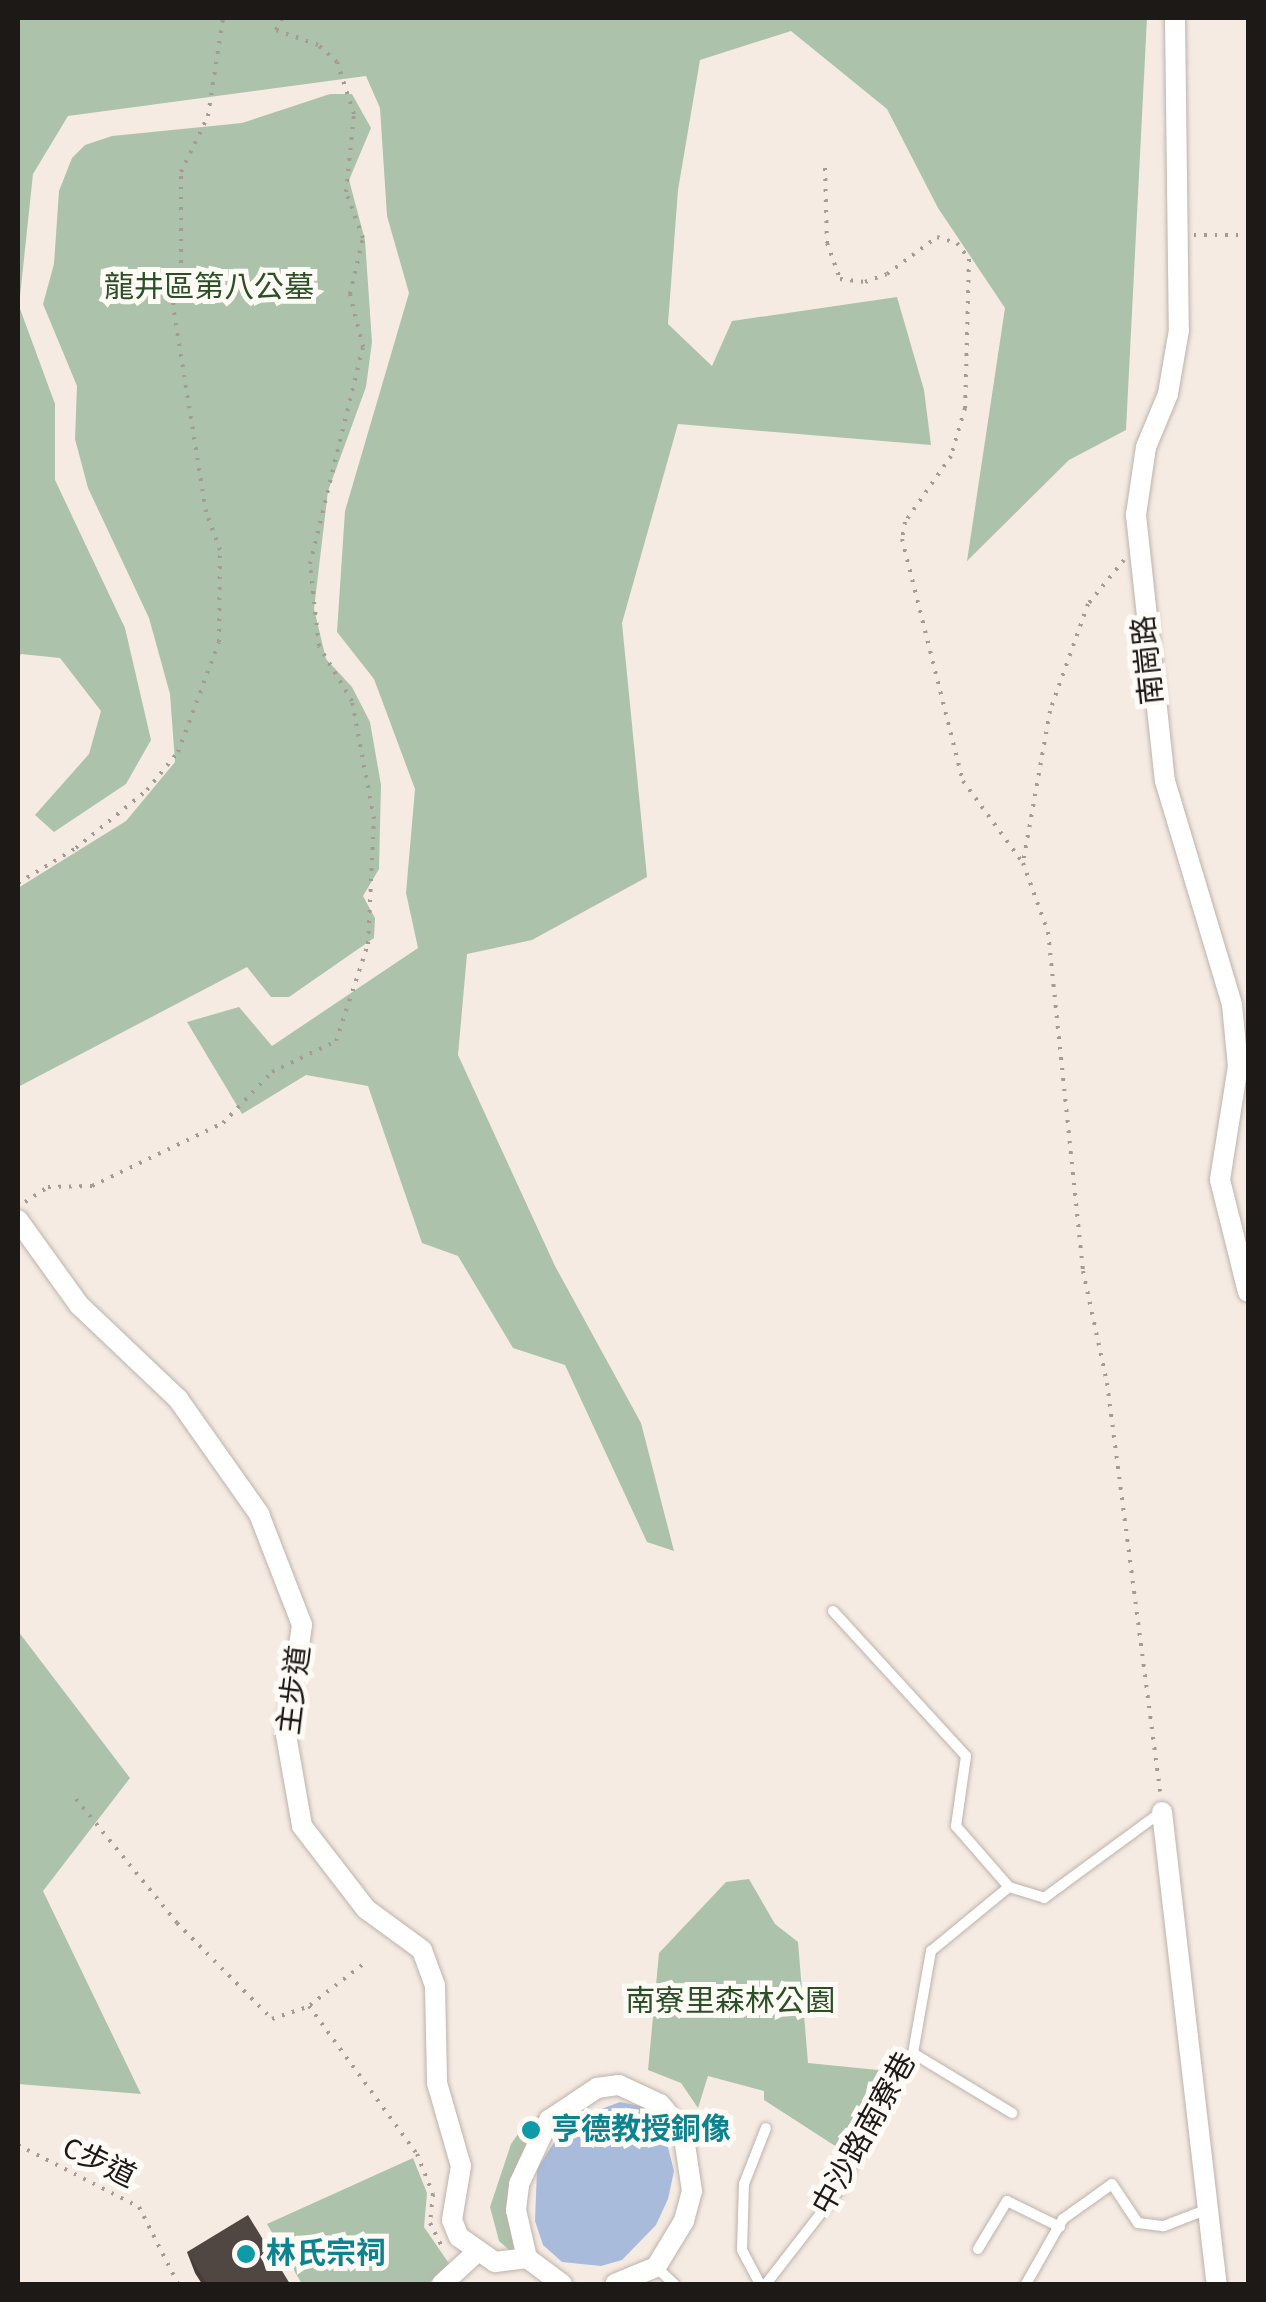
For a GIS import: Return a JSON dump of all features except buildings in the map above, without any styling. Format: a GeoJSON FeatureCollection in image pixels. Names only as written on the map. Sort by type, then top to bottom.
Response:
{"type":"FeatureCollection","features":[{"type":"Feature","properties":{"kind":"street","name":"南崗路"},"geometry":{"type":"LineString","coordinates":[[1175,18],[1178,330],[1168,394],[1146,447],[1138,542],[1165,781],[1232,1006],[1238,1066],[1220,1180],[1248,1292]]}},
{"type":"Feature","properties":{"kind":"street","name":"主步道"},"geometry":{"type":"LineString","coordinates":[[18,1220],[79,1305],[178,1399],[259,1514],[284,1569],[302,1625],[286,1735],[290,1785],[302,1826],[366,1909],[422,1950],[436,1985],[437,2083],[461,2166],[452,2220],[469,2261]]}},
{"type":"Feature","properties":{"kind":"street"},"geometry":{"type":"LineString","coordinates":[[1162,1812],[1217,2284]]}},
{"type":"Feature","properties":{"kind":"street"},"geometry":{"type":"LineString","coordinates":[[562,2284],[527,2258],[516,2210],[533,2150],[550,2120],[569,2104],[619,2084],[660,2104],[683,2130],[692,2161],[684,2221],[656,2267],[614,2284]]}},
{"type":"Feature","properties":{"kind":"street"},"geometry":{"type":"LineString","coordinates":[[442,2284],[469,2261],[527,2258]]}},
{"type":"Feature","properties":{"kind":"lane"},"geometry":{"type":"LineString","coordinates":[[833,1612],[966,1756],[956,1826],[1009,1887],[1044,1898],[1162,1812]]}},
{"type":"Feature","properties":{"kind":"lane","name":"中沙路南寮巷"},"geometry":{"type":"LineString","coordinates":[[763,2284],[842,2186],[894,2072],[913,2053],[932,1951],[1009,1887]]}},
{"type":"Feature","properties":{"kind":"lane"},"geometry":{"type":"LineString","coordinates":[[913,2053],[1012,2113]]}},
{"type":"Feature","properties":{"kind":"lane"},"geometry":{"type":"LineString","coordinates":[[763,2284],[742,2250],[744,2184],[766,2128]]}},
{"type":"Feature","properties":{"kind":"lane"},"geometry":{"type":"LineString","coordinates":[[1026,2284],[1060,2227],[1112,2184],[1138,2223],[1164,2226],[1208,2209]]}},
{"type":"Feature","properties":{"kind":"lane"},"geometry":{"type":"LineString","coordinates":[[978,2249],[1007,2201],[1060,2227]]}},
{"type":"Feature","properties":{"kind":"lane"},"geometry":{"type":"LineString","coordinates":[[656,2267],[674,2284]]}},
{"type":"Feature","properties":{"kind":"path"},"geometry":{"type":"LineString","coordinates":[[18,883],[76,848],[148,790],[178,752],[219,642],[220,550],[206,512],[173,304],[181,273],[181,172],[208,116],[223,18]]}},
{"type":"Feature","properties":{"kind":"path"},"geometry":{"type":"LineString","coordinates":[[18,1208],[48,1187],[92,1186],[223,1123],[272,1072],[336,1041],[368,944],[374,819],[352,701],[319,646],[310,564],[363,347],[350,294],[363,238],[346,192],[354,114],[337,62],[318,44],[276,30],[282,18]]}},
{"type":"Feature","properties":{"kind":"path"},"geometry":{"type":"LineString","coordinates":[[825,168],[827,243],[840,279],[865,282],[887,274],[937,237],[957,243],[969,260],[965,408],[950,456],[905,522],[902,539],[963,781],[1023,862],[1048,932],[1083,1271],[1107,1383],[1162,1812]]}},
{"type":"Feature","properties":{"kind":"path"},"geometry":{"type":"LineString","coordinates":[[1179,236],[1248,235]]}},
{"type":"Feature","properties":{"kind":"path"},"geometry":{"type":"LineString","coordinates":[[1023,862],[1050,711],[1088,604],[1138,542]]}},
{"type":"Feature","properties":{"kind":"path"},"geometry":{"type":"LineString","coordinates":[[76,1799],[176,1923],[272,2020],[309,2006],[366,1962]]}},
{"type":"Feature","properties":{"kind":"path"},"geometry":{"type":"LineString","coordinates":[[309,2006],[417,2154],[433,2194],[430,2223],[469,2261]]}},
{"type":"Feature","properties":{"kind":"path","name":"C步道"},"geometry":{"type":"LineString","coordinates":[[18,2145],[139,2207],[178,2284]]}},
{"type":"Feature","properties":{"kind":"green space"},"geometry":{"type":"Polygon","coordinates":[[[18,18],[1147,18],[1126,430],[1069,460],[967,561],[1005,308],[938,208],[887,109],[791,31],[700,60],[678,190],[668,324],[712,366],[732,321],[897,297],[924,390],[931,445],[678,424],[622,623],[647,877],[532,940],[467,954],[458,1055],[555,1266],[641,1423],[674,1551],[647,1542],[565,1365],[513,1348],[458,1256],[422,1243],[368,1086],[306,1075],[242,1114],[187,1022],[239,1007],[272,1046],[418,948],[406,893],[415,789],[374,679],[337,632],[345,511],[409,293],[387,216],[380,108],[366,76],[68,116],[33,174],[19,306],[55,404],[55,480],[125,628],[151,740],[126,784],[54,832],[35,815],[89,754],[101,711],[60,658],[21,654],[18,660],[18,18]]]}},
{"type":"Feature","properties":{"kind":"green space","name":"龍井區第八公墓"},"geometry":{"type":"Polygon","coordinates":[[[330,94],[352,94],[371,128],[349,180],[365,240],[372,342],[366,387],[328,491],[314,609],[326,659],[352,687],[370,722],[381,785],[379,869],[363,896],[375,918],[374,938],[289,997],[271,997],[247,967],[18,1087],[18,888],[126,821],[175,762],[170,694],[149,618],[88,488],[75,439],[77,386],[43,304],[54,264],[59,191],[72,158],[85,145],[112,136],[242,123],[330,94]]]}},
{"type":"Feature","properties":{"kind":"green space"},"geometry":{"type":"Polygon","coordinates":[[[18,1631],[130,1778],[43,1891],[141,2094],[18,2084],[18,1631]]]}},
{"type":"Feature","properties":{"kind":"green space","name":"南寮里森林公園"},"geometry":{"type":"Polygon","coordinates":[[[749,1879],[775,1924],[798,1942],[808,2063],[888,2071],[843,2151],[764,2100],[764,2091],[708,2076],[698,2108],[681,2083],[648,2070],[659,1953],[726,1882],[749,1879]]]}},
{"type":"Feature","properties":{"kind":"green space"},"geometry":{"type":"Polygon","coordinates":[[[544,2113],[521,2173],[525,2253],[513,2253],[499,2241],[490,2207],[511,2144],[525,2124],[544,2113]]]}},
{"type":"Feature","properties":{"kind":"green space"},"geometry":{"type":"Polygon","coordinates":[[[413,2158],[427,2193],[424,2227],[450,2265],[427,2284],[302,2284],[267,2224],[413,2158]]]}},
{"type":"Feature","properties":{"kind":"water"},"geometry":{"type":"Polygon","coordinates":[[[620,2102],[651,2108],[662,2124],[674,2171],[668,2199],[656,2225],[622,2260],[601,2266],[562,2262],[543,2245],[535,2221],[537,2169],[567,2122],[620,2102]]]}},
{"type":"Feature","properties":{"kind":"place","name":"亨德教授銅像"},"geometry":{"type":"Point","coordinates":[531,2130]}},
{"type":"Feature","properties":{"kind":"place","name":"林氏宗祠"},"geometry":{"type":"Point","coordinates":[246,2254]}}]}
